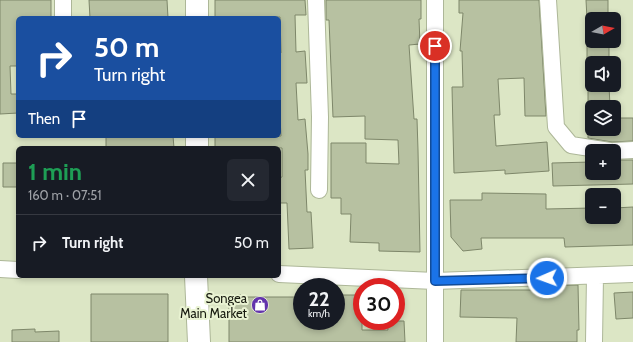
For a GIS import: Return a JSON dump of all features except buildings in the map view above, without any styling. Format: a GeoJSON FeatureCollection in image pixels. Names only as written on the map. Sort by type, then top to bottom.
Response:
{"type":"FeatureCollection","features":[{"type":"Feature","properties":{"kind":"highway"},"geometry":{"type":"LineString","coordinates":[[197,0],[197,16]]}},
{"type":"Feature","properties":{"kind":"highway"},"geometry":{"type":"LineString","coordinates":[[196,278],[199,342]]}},
{"type":"Feature","properties":{"kind":"street"},"geometry":{"type":"LineString","coordinates":[[63,0],[63,16]]}},
{"type":"Feature","properties":{"kind":"street"},"geometry":{"type":"LineString","coordinates":[[316,0],[320,118],[319,190]]}},
{"type":"Feature","properties":{"kind":"street"},"geometry":{"type":"LineString","coordinates":[[434,0],[435,342]]}},
{"type":"Feature","properties":{"kind":"street"},"geometry":{"type":"LineString","coordinates":[[548,0],[556,127],[571,145],[585,147]]}},
{"type":"Feature","properties":{"kind":"street"},"geometry":{"type":"LineString","coordinates":[[621,151],[633,150]]}},
{"type":"Feature","properties":{"kind":"street"},"geometry":{"type":"LineString","coordinates":[[0,268],[16,270]]}},
{"type":"Feature","properties":{"kind":"street"},"geometry":{"type":"LineString","coordinates":[[281,274],[435,281],[633,274]]}},
{"type":"Feature","properties":{"kind":"street"},"geometry":{"type":"LineString","coordinates":[[594,342],[595,276]]}},
{"type":"Feature","properties":{"kind":"place","name":"Songea Main Market"},"geometry":{"type":"Point","coordinates":[260,305]}},
{"type":"Feature","properties":{"kind":"route"},"geometry":{"type":"LineString","coordinates":[[435,46],[435,281],[547,278]]}}]}
